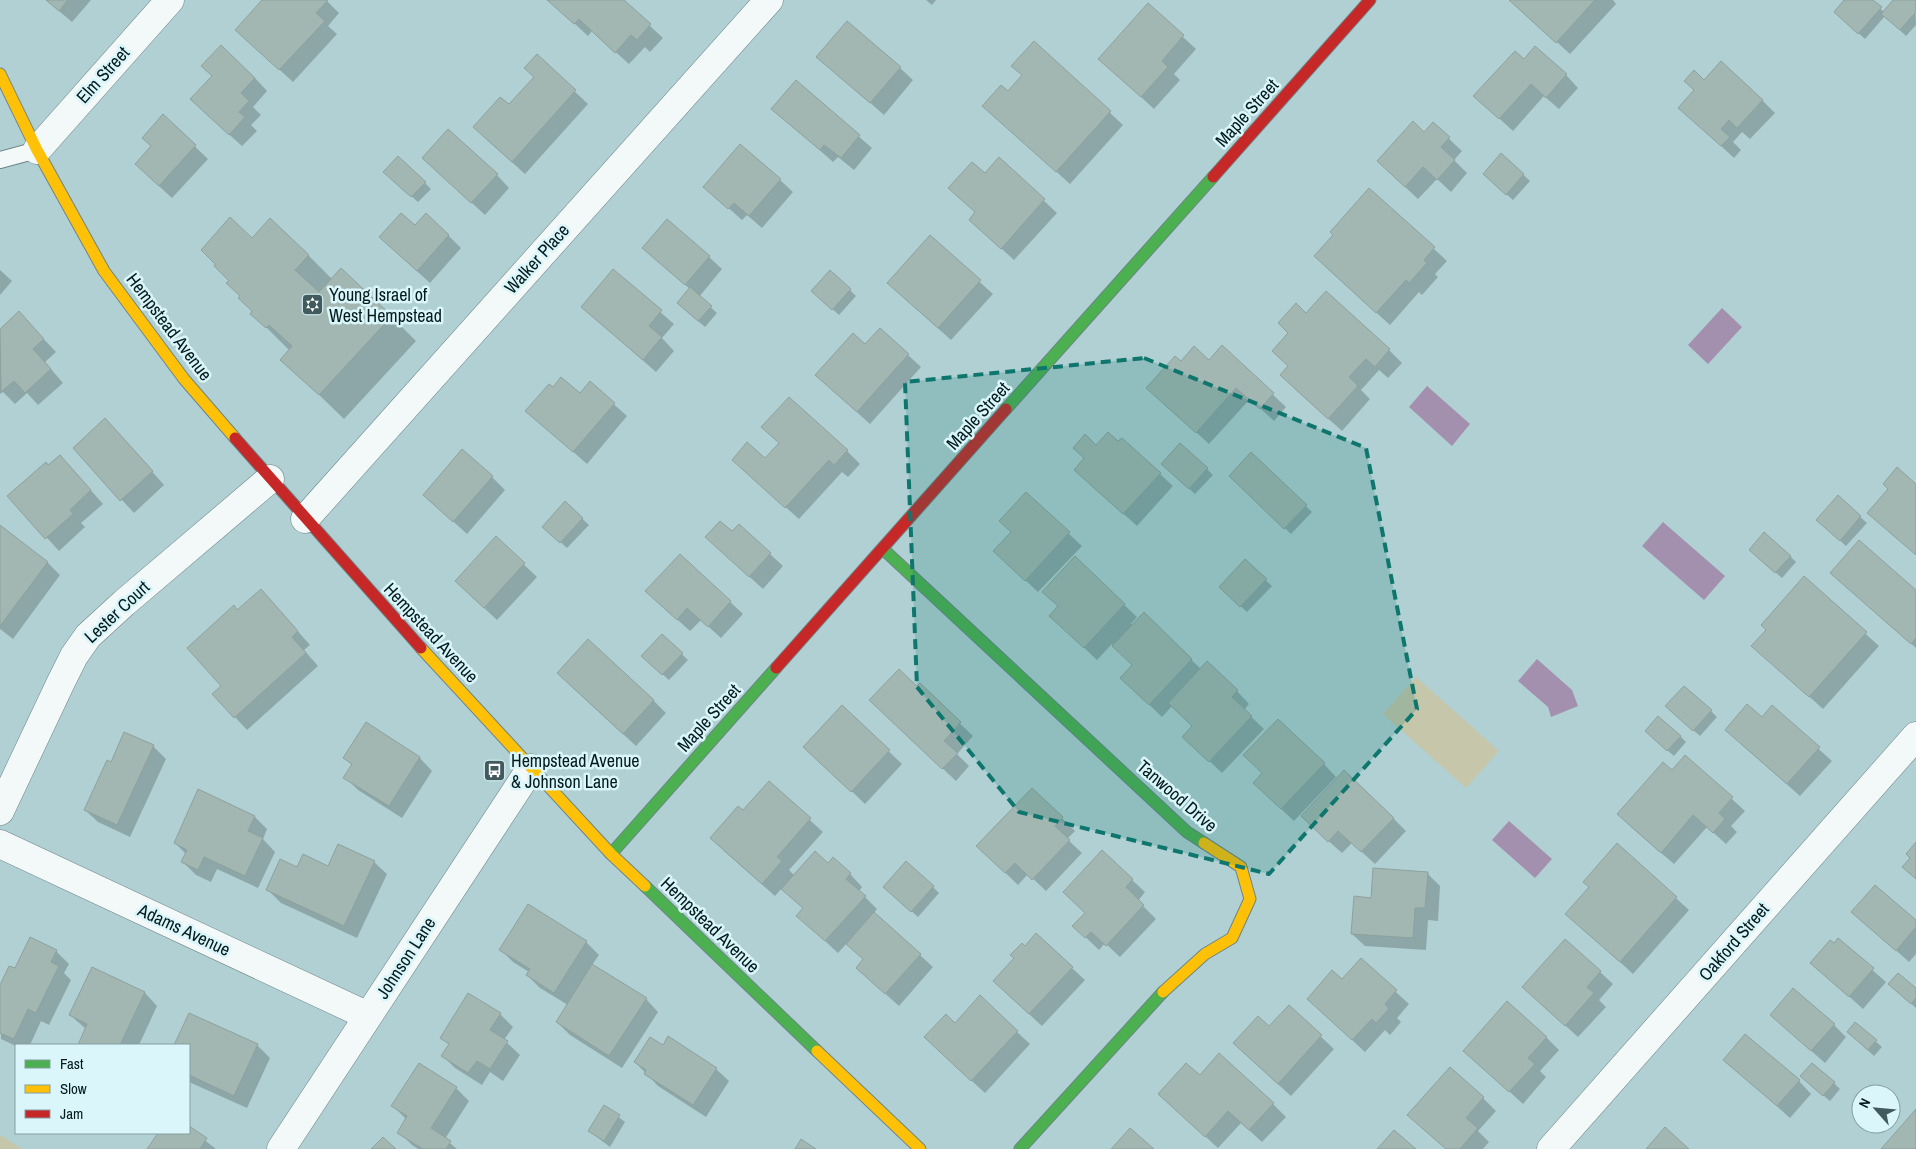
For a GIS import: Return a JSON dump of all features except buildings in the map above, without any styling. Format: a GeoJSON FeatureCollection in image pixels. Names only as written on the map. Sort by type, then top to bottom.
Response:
{"type":"FeatureCollection","features":[{"type":"Feature","properties":{"kind":"street","name":"Elm Street"},"geometry":{"type":"LineString","coordinates":[[37,150],[170,0]]}},
{"type":"Feature","properties":{"kind":"street","name":"Walker Place"},"geometry":{"type":"LineString","coordinates":[[304,519],[769,0]]}},
{"type":"Feature","properties":{"kind":"street","name":"Maple Street"},"geometry":{"type":"LineString","coordinates":[[611,854],[1370,0]]}},
{"type":"Feature","properties":{"kind":"street","name":"Hempstead Avenue"},"geometry":{"type":"LineString","coordinates":[[0,74],[37,150],[104,271],[184,379],[304,519],[611,854],[920,1149]]}},
{"type":"Feature","properties":{"kind":"street","name":"Lester Court"},"geometry":{"type":"LineString","coordinates":[[0,811],[74,656],[88,636],[270,479]]}},
{"type":"Feature","properties":{"kind":"street","name":"Tanwood Drive"},"geometry":{"type":"LineString","coordinates":[[883,549],[1187,832],[1241,867],[1250,899],[1232,938],[1205,954],[1176,978],[1020,1149]]}},
{"type":"Feature","properties":{"kind":"street","name":"Oakford Street"},"geometry":{"type":"LineString","coordinates":[[1551,1149],[1916,736]]}},
{"type":"Feature","properties":{"kind":"street","name":"Johnson Lane"},"geometry":{"type":"LineString","coordinates":[[281,1149],[531,768]]}},
{"type":"Feature","properties":{"kind":"street","name":"Adams Avenue"},"geometry":{"type":"LineString","coordinates":[[0,844],[368,1016]]}},
{"type":"Feature","properties":{"kind":"lane"},"geometry":{"type":"LineString","coordinates":[[0,160],[37,150]]}},
{"type":"Feature","properties":{"kind":"highlighted area"},"geometry":{"type":"Polygon","coordinates":[[[1144,358],[1366,448],[1417,709],[1269,874],[1019,812],[917,687],[905,382],[1144,358]]]}},
{"type":"Feature","properties":{"kind":"green space"},"geometry":{"type":"Polygon","coordinates":[[[1416,677],[1499,751],[1466,788],[1383,714],[1416,677]]]}},
{"type":"Feature","properties":{"kind":"green space"},"geometry":{"type":"Polygon","coordinates":[[[0,1135],[2,1136],[22,1149],[0,1149],[0,1135]]]}},
{"type":"Feature","properties":{"kind":"shaded area"},"geometry":{"type":"Polygon","coordinates":[[[1722,308],[1742,327],[1708,364],[1688,345],[1722,308]]]}},
{"type":"Feature","properties":{"kind":"shaded area"},"geometry":{"type":"Polygon","coordinates":[[[1427,386],[1470,424],[1452,446],[1409,407],[1427,386]]]}},
{"type":"Feature","properties":{"kind":"shaded area"},"geometry":{"type":"Polygon","coordinates":[[[1663,522],[1725,576],[1704,600],[1642,546],[1663,522]]]}},
{"type":"Feature","properties":{"kind":"shaded area"},"geometry":{"type":"Polygon","coordinates":[[[1537,659],[1572,690],[1578,706],[1551,717],[1548,707],[1518,681],[1537,659]]]}},
{"type":"Feature","properties":{"kind":"shaded area"},"geometry":{"type":"Polygon","coordinates":[[[1509,821],[1552,859],[1535,878],[1492,840],[1509,821]]]}},
{"type":"Feature","properties":{"kind":"traffic: fast"},"geometry":{"type":"LineString","coordinates":[[1006,409],[1213,177]]}},
{"type":"Feature","properties":{"kind":"traffic: fast"},"geometry":{"type":"LineString","coordinates":[[883,549],[1187,832],[1204,843]]}},
{"type":"Feature","properties":{"kind":"traffic: fast"},"geometry":{"type":"LineString","coordinates":[[611,854],[776,668]]}},
{"type":"Feature","properties":{"kind":"traffic: fast"},"geometry":{"type":"LineString","coordinates":[[645,886],[817,1051]]}},
{"type":"Feature","properties":{"kind":"traffic: fast"},"geometry":{"type":"LineString","coordinates":[[1020,1149],[1163,992]]}},
{"type":"Feature","properties":{"kind":"traffic: slow"},"geometry":{"type":"LineString","coordinates":[[0,74],[37,150],[104,271],[184,379],[235,438]]}},
{"type":"Feature","properties":{"kind":"traffic: slow"},"geometry":{"type":"LineString","coordinates":[[421,648],[611,854],[645,886]]}},
{"type":"Feature","properties":{"kind":"traffic: slow"},"geometry":{"type":"LineString","coordinates":[[1163,992],[1205,954],[1232,938],[1250,899],[1241,867],[1204,843]]}},
{"type":"Feature","properties":{"kind":"traffic: slow"},"geometry":{"type":"LineString","coordinates":[[817,1051],[920,1149]]}},
{"type":"Feature","properties":{"kind":"traffic: jam"},"geometry":{"type":"LineString","coordinates":[[1213,177],[1370,0]]}},
{"type":"Feature","properties":{"kind":"traffic: jam"},"geometry":{"type":"LineString","coordinates":[[776,668],[1006,409]]}},
{"type":"Feature","properties":{"kind":"traffic: jam"},"geometry":{"type":"LineString","coordinates":[[235,438],[421,648]]}},
{"type":"Feature","properties":{"kind":"place","name":"Young Israel of West Hempstead"},"geometry":{"type":"Point","coordinates":[313,305]}},
{"type":"Feature","properties":{"kind":"place","name":"Hempstead Avenue & Johnson Lane"},"geometry":{"type":"Point","coordinates":[495,771]}}]}
